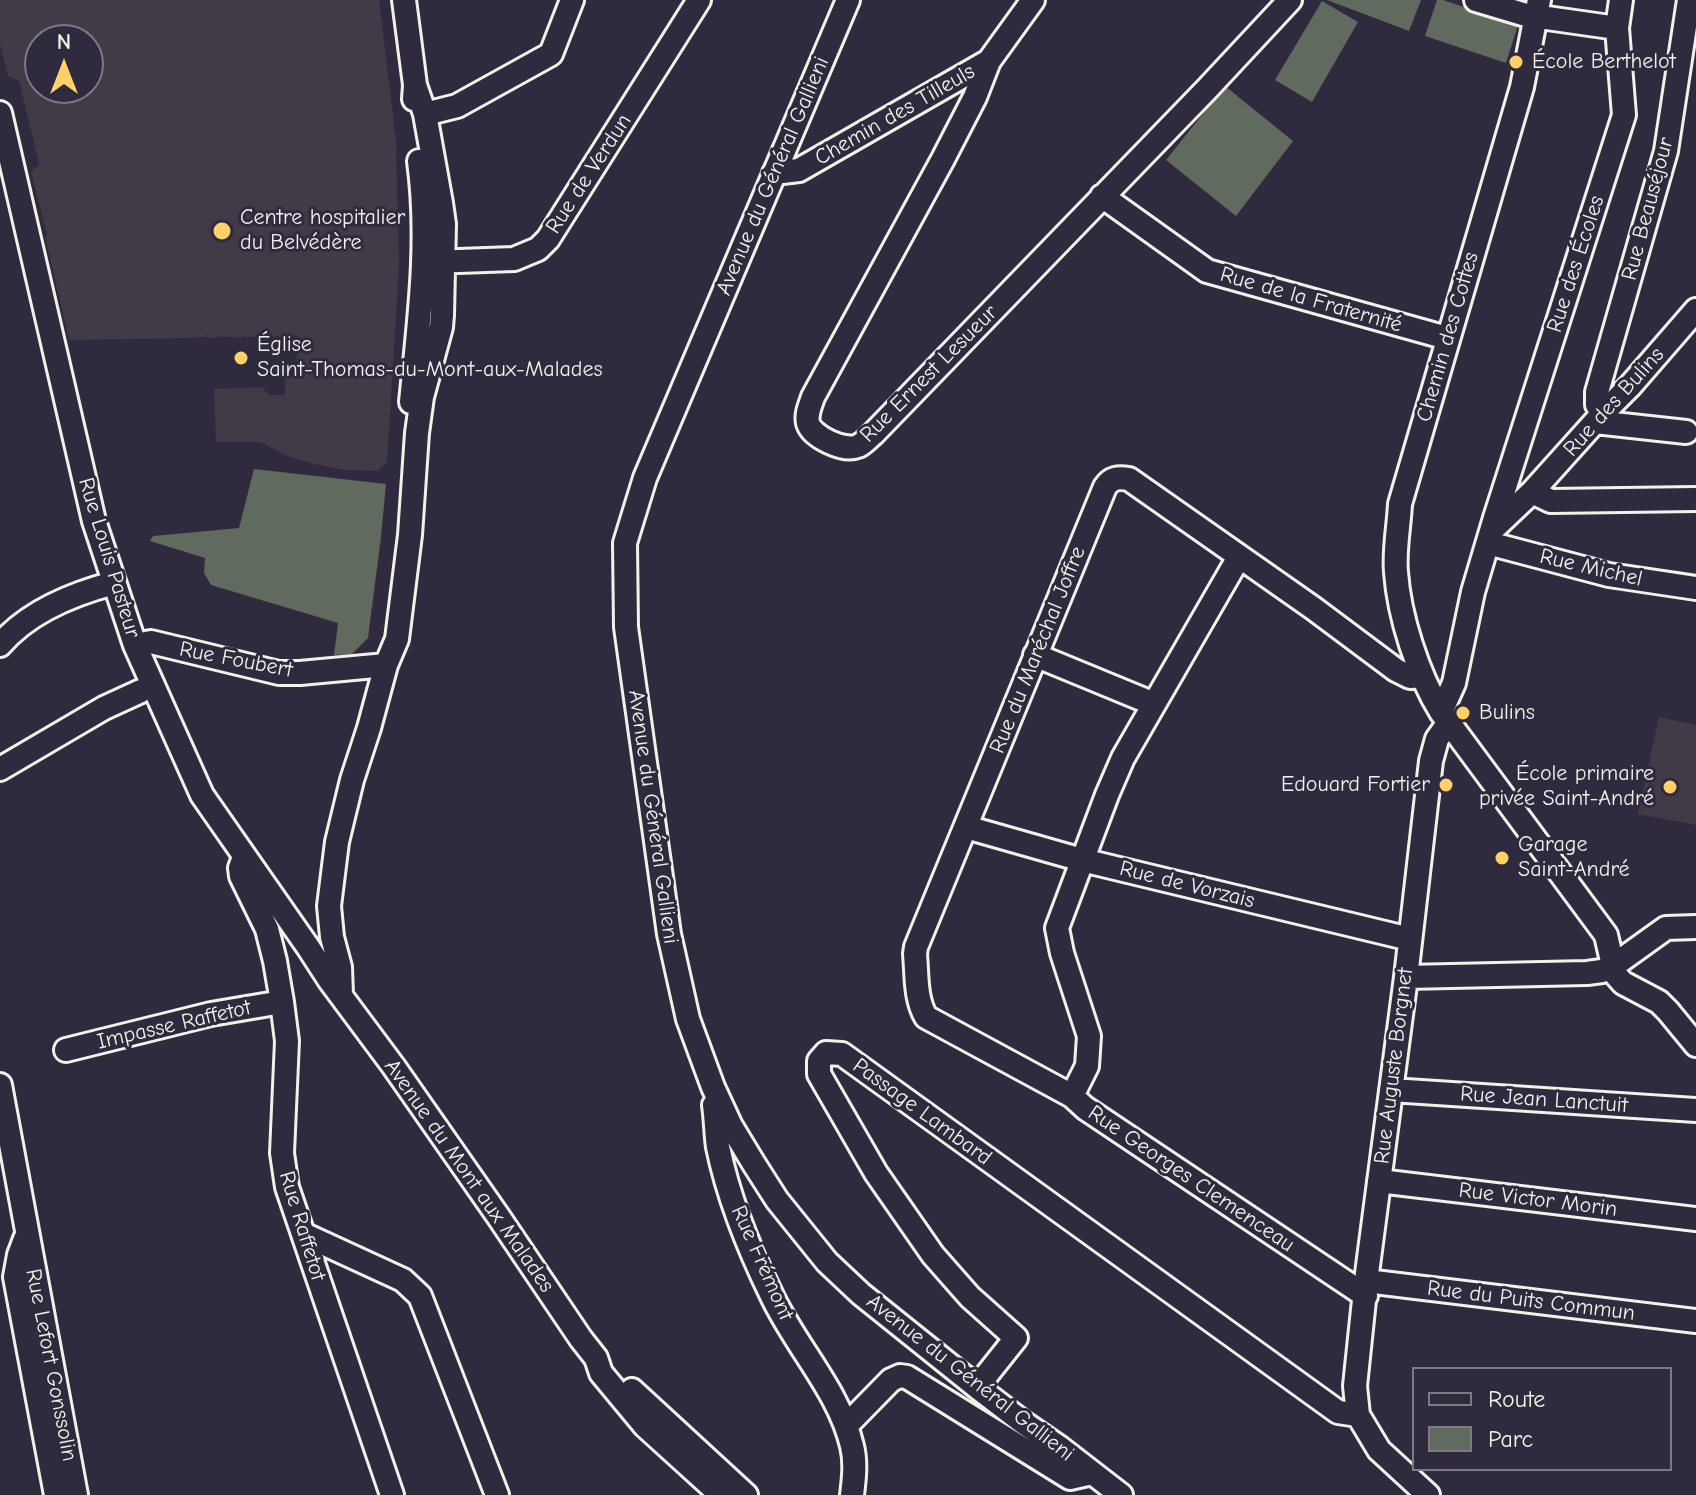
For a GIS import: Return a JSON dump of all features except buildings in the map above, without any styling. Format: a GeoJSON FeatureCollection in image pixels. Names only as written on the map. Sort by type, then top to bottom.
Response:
{"type":"FeatureCollection","features":[{"type":"Feature","properties":{"kind":"street"},"geometry":{"type":"LineString","coordinates":[[317,962],[343,816],[386,665],[397,639],[422,397],[441,327],[423,191],[414,109],[415,85],[404,0]]}},
{"type":"Feature","properties":{"kind":"street"},"geometry":{"type":"LineString","coordinates":[[425,114],[457,106],[551,54],[572,0]]}},
{"type":"Feature","properties":{"kind":"street","name":"Rue de Verdun"},"geometry":{"type":"LineString","coordinates":[[434,262],[514,259],[538,249],[548,239],[699,0]]}},
{"type":"Feature","properties":{"kind":"street","name":"Avenue du Général Gallieni"},"geometry":{"type":"LineString","coordinates":[[848,0],[645,478],[625,543],[626,627],[669,934],[688,1019],[713,1087],[731,1126],[761,1176],[803,1234],[827,1262],[870,1301],[977,1387],[1121,1495]]}},
{"type":"Feature","properties":{"kind":"street","name":"Chemin des Tilleuls"},"geometry":{"type":"LineString","coordinates":[[774,173],[799,170],[989,61],[1033,0]]}},
{"type":"Feature","properties":{"kind":"street","name":"Rue Ernest Lesueur"},"geometry":{"type":"LineString","coordinates":[[989,61],[975,97],[943,159],[813,397],[807,418],[812,430],[839,446],[859,446],[873,434],[1290,0]]}},
{"type":"Feature","properties":{"kind":"street"},"geometry":{"type":"LineString","coordinates":[[1476,0],[1526,15],[1538,8],[1617,28]]}},
{"type":"Feature","properties":{"kind":"street","name":"Rue des Écoles"},"geometry":{"type":"LineString","coordinates":[[1502,495],[1624,115],[1617,28],[1621,0]]}},
{"type":"Feature","properties":{"kind":"street","name":"Rue Beauséjour"},"geometry":{"type":"LineString","coordinates":[[1599,417],[1597,392],[1666,151],[1689,0]]}},
{"type":"Feature","properties":{"kind":"street","name":"Chemin des Cottes"},"geometry":{"type":"LineString","coordinates":[[1538,8],[1522,87],[1400,504],[1395,570],[1404,621],[1422,676],[1445,717],[1606,935],[1613,966]]}},
{"type":"Feature","properties":{"kind":"street"},"geometry":{"type":"LineString","coordinates":[[386,665],[384,638],[399,489],[434,262],[444,224],[425,114],[415,85]]}},
{"type":"Feature","properties":{"kind":"street","name":"Rue Louis Pasteur"},"geometry":{"type":"LineString","coordinates":[[0,113],[90,506],[135,645],[202,795],[317,962]]}},
{"type":"Feature","properties":{"kind":"street","name":"Rue de la Fraternité"},"geometry":{"type":"LineString","coordinates":[[1102,196],[1207,271],[1447,338]]}},
{"type":"Feature","properties":{"kind":"street","name":"Rue des Bulins"},"geometry":{"type":"LineString","coordinates":[[1489,537],[1630,386],[1696,310]]}},
{"type":"Feature","properties":{"kind":"street"},"geometry":{"type":"LineString","coordinates":[[1599,417],[1686,432]]}},
{"type":"Feature","properties":{"kind":"street","name":"Rue du Maréchal Joffre"},"geometry":{"type":"LineString","coordinates":[[1072,1096],[926,1017],[920,1006],[916,947],[1109,481],[1129,479],[1396,670],[1410,677],[1422,676]]}},
{"type":"Feature","properties":{"kind":"street"},"geometry":{"type":"LineString","coordinates":[[1502,495],[1523,497],[1532,492],[1551,501],[1696,499]]}},
{"type":"Feature","properties":{"kind":"street","name":"Rue des Bulins"},"geometry":{"type":"LineString","coordinates":[[1445,717],[1473,592],[1502,495]]}},
{"type":"Feature","properties":{"kind":"street","name":"Rue Michel"},"geometry":{"type":"LineString","coordinates":[[1489,537],[1609,575],[1696,588]]}},
{"type":"Feature","properties":{"kind":"street","name":"Rue Georges Clemenceau"},"geometry":{"type":"LineString","coordinates":[[1239,557],[1123,758],[1057,928],[1089,1036],[1087,1066],[1072,1096],[1085,1108],[1366,1288]]}},
{"type":"Feature","properties":{"kind":"street"},"geometry":{"type":"LineString","coordinates":[[0,645],[22,624],[52,604],[114,583]]}},
{"type":"Feature","properties":{"kind":"street","name":"Rue Foubert"},"geometry":{"type":"LineString","coordinates":[[135,645],[151,642],[279,673],[386,665]]}},
{"type":"Feature","properties":{"kind":"street"},"geometry":{"type":"LineString","coordinates":[[1035,655],[1154,704]]}},
{"type":"Feature","properties":{"kind":"street"},"geometry":{"type":"LineString","coordinates":[[0,769],[104,708],[141,691]]}},
{"type":"Feature","properties":{"kind":"street","name":"Rue Auguste Borgnet"},"geometry":{"type":"LineString","coordinates":[[1358,1415],[1355,1386],[1431,761],[1445,717]]}},
{"type":"Feature","properties":{"kind":"street","name":"Rue de Vorzais"},"geometry":{"type":"LineString","coordinates":[[966,827],[1082,860],[1410,939]]}},
{"type":"Feature","properties":{"kind":"street","name":"Rue Raffetot"},"geometry":{"type":"LineString","coordinates":[[244,857],[241,876],[267,929],[282,1002],[287,1041],[282,1153],[287,1187],[392,1495]]}},
{"type":"Feature","properties":{"kind":"street"},"geometry":{"type":"LineString","coordinates":[[289,920],[312,918],[324,910]]}},
{"type":"Feature","properties":{"kind":"street"},"geometry":{"type":"LineString","coordinates":[[324,910],[340,967],[341,995]]}},
{"type":"Feature","properties":{"kind":"street"},"geometry":{"type":"LineString","coordinates":[[1406,977],[1602,971],[1666,928],[1696,927]]}},
{"type":"Feature","properties":{"kind":"street","name":"Avenue du Mont aux Malades"},"geometry":{"type":"LineString","coordinates":[[317,962],[394,1067],[596,1358],[601,1373],[645,1426],[721,1495]]}},
{"type":"Feature","properties":{"kind":"street"},"geometry":{"type":"LineString","coordinates":[[1613,966],[1623,983],[1645,993],[1668,1011],[1696,1045]]}},
{"type":"Feature","properties":{"kind":"street","name":"Impasse Raffetot"},"geometry":{"type":"LineString","coordinates":[[66,1050],[211,1014],[282,1002]]}},
{"type":"Feature","properties":{"kind":"street","name":"Passage Lambard"},"geometry":{"type":"LineString","coordinates":[[977,1387],[1016,1338],[970,1297],[933,1255],[876,1173],[819,1074],[819,1061],[826,1053],[842,1054],[1338,1412],[1358,1415]]}},
{"type":"Feature","properties":{"kind":"street","name":"Rue Lefort Gonssolin"},"geometry":{"type":"LineString","coordinates":[[0,1085],[76,1495]]}},
{"type":"Feature","properties":{"kind":"street","name":"Rue Frémont"},"geometry":{"type":"LineString","coordinates":[[713,1087],[718,1146],[741,1226],[772,1298],[846,1426],[853,1449],[855,1474],[852,1495]]}},
{"type":"Feature","properties":{"kind":"street","name":"Rue Jean Lanctuit"},"geometry":{"type":"LineString","coordinates":[[1391,1090],[1696,1110]]}},
{"type":"Feature","properties":{"kind":"street","name":"Rue Victor Morin"},"geometry":{"type":"LineString","coordinates":[[1379,1181],[1696,1219]]}},
{"type":"Feature","properties":{"kind":"street","name":"Rue Lefort Gonssolin"},"geometry":{"type":"LineString","coordinates":[[27,1234],[15,1277],[56,1495]]}},
{"type":"Feature","properties":{"kind":"street"},"geometry":{"type":"LineString","coordinates":[[303,1234],[403,1280],[420,1296],[497,1495]]}},
{"type":"Feature","properties":{"kind":"street","name":"Rue du Puits Commun"},"geometry":{"type":"LineString","coordinates":[[1366,1288],[1696,1321]]}},
{"type":"Feature","properties":{"kind":"street","name":"Avenue du Mont aux Malades"},"geometry":{"type":"LineString","coordinates":[[596,1358],[610,1365],[646,1405],[746,1495]]}},
{"type":"Feature","properties":{"kind":"street"},"geometry":{"type":"LineString","coordinates":[[846,1426],[891,1380],[907,1377],[1070,1478],[1092,1473]]}},
{"type":"Feature","properties":{"kind":"street"},"geometry":{"type":"LineString","coordinates":[[1358,1415],[1379,1450],[1428,1495]]}},
{"type":"Feature","properties":{"kind":"shaded area","name":"Centre hospitalier du Belvédère"},"geometry":{"type":"Polygon","coordinates":[[[0,0],[379,0],[396,141],[399,266],[387,462],[378,471],[345,470],[314,464],[285,455],[260,442],[216,442],[214,389],[262,387],[269,395],[285,395],[285,377],[297,376],[297,367],[300,366],[297,365],[297,336],[244,335],[236,338],[236,335],[218,335],[208,338],[206,335],[197,338],[69,340],[31,172],[39,164],[25,104],[104,104],[104,24],[24,24],[24,102],[19,81],[8,76],[0,44],[0,0]]]}},
{"type":"Feature","properties":{"kind":"shaded area","name":"École primaire privée Saint-André"},"geometry":{"type":"Polygon","coordinates":[[[1659,717],[1696,725],[1696,825],[1638,814],[1659,717]]]}},
{"type":"Feature","properties":{"kind":"green space"},"geometry":{"type":"Polygon","coordinates":[[[1327,0],[1421,0],[1409,31],[1327,0]]]}},
{"type":"Feature","properties":{"kind":"green space"},"geometry":{"type":"Polygon","coordinates":[[[1437,0],[1518,25],[1506,63],[1425,36],[1437,0]]]}},
{"type":"Feature","properties":{"kind":"green space"},"geometry":{"type":"Polygon","coordinates":[[[1322,1],[1358,22],[1312,102],[1275,80],[1322,1]]]}},
{"type":"Feature","properties":{"kind":"green space"},"geometry":{"type":"Polygon","coordinates":[[[1225,86],[1293,141],[1236,216],[1166,160],[1225,86]]]}},
{"type":"Feature","properties":{"kind":"green space"},"geometry":{"type":"Polygon","coordinates":[[[254,469],[386,484],[368,638],[352,654],[334,655],[338,623],[211,585],[204,573],[205,558],[150,541],[153,536],[239,528],[254,469]]]}},
{"type":"Feature","properties":{"kind":"place","name":"École Berthelot"},"geometry":{"type":"Point","coordinates":[1516,62]}},
{"type":"Feature","properties":{"kind":"place","name":"Centre hospitalier du Belvédère"},"geometry":{"type":"Point","coordinates":[222,231]}},
{"type":"Feature","properties":{"kind":"place","name":"Église Saint-Thomas-du-Mont-aux-Malades"},"geometry":{"type":"Point","coordinates":[241,358]}},
{"type":"Feature","properties":{"kind":"place","name":"Bulins"},"geometry":{"type":"Point","coordinates":[1463,713]}},
{"type":"Feature","properties":{"kind":"place","name":"Edouard Fortier"},"geometry":{"type":"Point","coordinates":[1446,785]}},
{"type":"Feature","properties":{"kind":"place","name":"École primaire privée Saint-André"},"geometry":{"type":"Point","coordinates":[1670,787]}},
{"type":"Feature","properties":{"kind":"place","name":"Garage Saint-André"},"geometry":{"type":"Point","coordinates":[1502,858]}}]}
